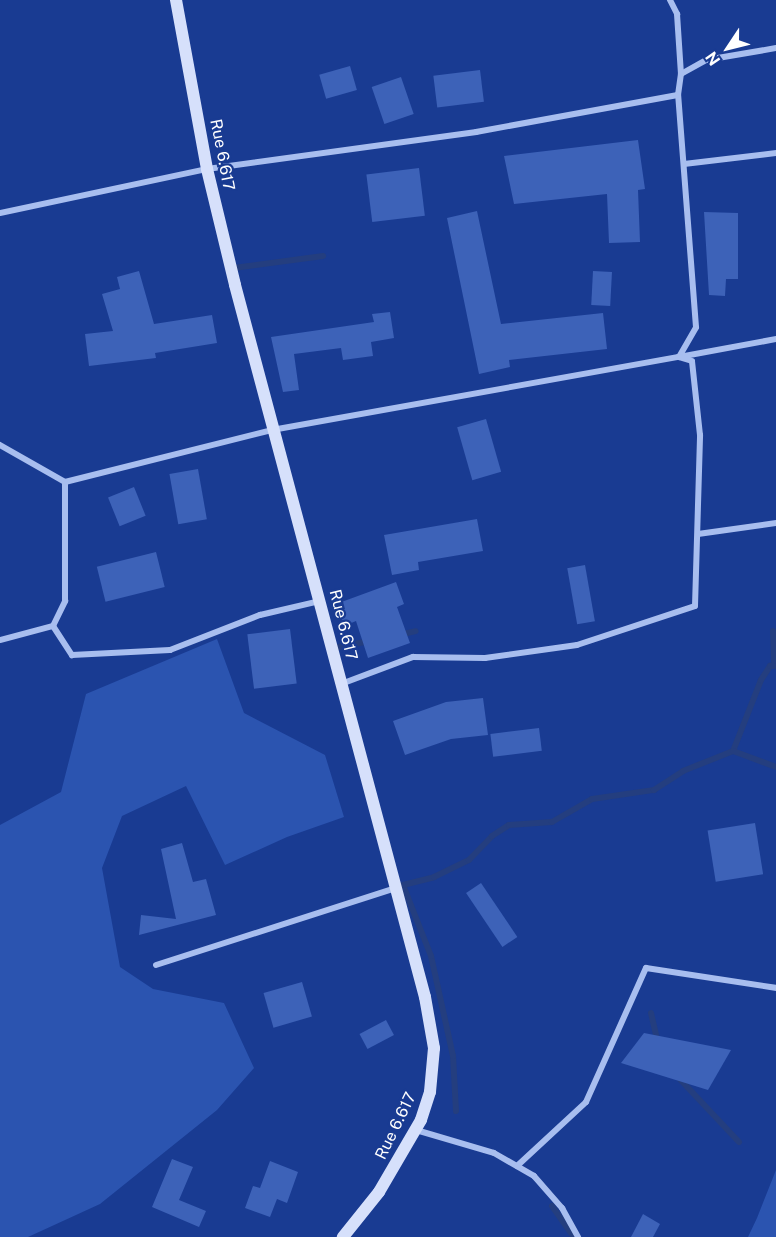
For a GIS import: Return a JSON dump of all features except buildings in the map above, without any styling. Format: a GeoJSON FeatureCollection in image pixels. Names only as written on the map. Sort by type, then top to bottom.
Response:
{"type":"FeatureCollection","features":[{"type":"Feature","properties":{"kind":"street","name":"Rue 6.617"},"geometry":{"type":"LineString","coordinates":[[176,0],[207,169],[272,430],[320,601],[393,889],[425,997],[434,1048],[430,1092],[415,1130],[379,1192],[343,1237]]}},
{"type":"Feature","properties":{"kind":"street"},"geometry":{"type":"LineString","coordinates":[[670,0],[677,14],[681,74],[678,95],[696,327],[679,357]]}},
{"type":"Feature","properties":{"kind":"street"},"geometry":{"type":"LineString","coordinates":[[681,74],[706,60],[776,48]]}},
{"type":"Feature","properties":{"kind":"street"},"geometry":{"type":"LineString","coordinates":[[0,213],[207,169],[476,132],[678,95]]}},
{"type":"Feature","properties":{"kind":"street"},"geometry":{"type":"LineString","coordinates":[[684,164],[776,153]]}},
{"type":"Feature","properties":{"kind":"street"},"geometry":{"type":"LineString","coordinates":[[0,445],[64,483],[272,430],[776,339]]}},
{"type":"Feature","properties":{"kind":"street"},"geometry":{"type":"LineString","coordinates":[[341,684],[413,657],[485,658],[578,645],[695,606],[700,435],[692,362],[679,357]]}},
{"type":"Feature","properties":{"kind":"street"},"geometry":{"type":"LineString","coordinates":[[0,640],[53,626],[65,601],[64,483]]}},
{"type":"Feature","properties":{"kind":"street"},"geometry":{"type":"LineString","coordinates":[[698,534],[776,523]]}},
{"type":"Feature","properties":{"kind":"street"},"geometry":{"type":"LineString","coordinates":[[53,626],[72,655],[170,650],[260,615],[320,601]]}},
{"type":"Feature","properties":{"kind":"street"},"geometry":{"type":"LineString","coordinates":[[156,965],[393,889]]}},
{"type":"Feature","properties":{"kind":"street"},"geometry":{"type":"LineString","coordinates":[[517,1166],[586,1102],[646,968],[776,988]]}},
{"type":"Feature","properties":{"kind":"street"},"geometry":{"type":"LineString","coordinates":[[415,1130],[494,1153],[534,1176],[562,1208],[578,1237]]}},
{"type":"Feature","properties":{"kind":"shaded area"},"geometry":{"type":"Polygon","coordinates":[[[217,639],[244,713],[325,755],[344,817],[287,837],[225,865],[186,786],[122,816],[102,868],[120,967],[153,989],[224,1003],[254,1068],[217,1110],[100,1204],[28,1237],[0,1237],[0,825],[61,792],[86,694],[217,639]]]}},
{"type":"Feature","properties":{"kind":"shaded area"},"geometry":{"type":"Polygon","coordinates":[[[776,1170],[776,1237],[748,1237],[757,1218],[776,1170]]]}},
{"type":"Feature","properties":{"kind":"waterway"},"geometry":{"type":"LineString","coordinates":[[234,268],[323,256]]}},
{"type":"Feature","properties":{"kind":"waterway"},"geometry":{"type":"LineString","coordinates":[[399,635],[416,631]]}},
{"type":"Feature","properties":{"kind":"waterway"},"geometry":{"type":"LineString","coordinates":[[773,631],[774,666]]}},
{"type":"Feature","properties":{"kind":"waterway"},"geometry":{"type":"LineString","coordinates":[[334,648],[371,641]]}},
{"type":"Feature","properties":{"kind":"waterway"},"geometry":{"type":"LineString","coordinates":[[733,751],[761,680],[770,666],[774,666]]}},
{"type":"Feature","properties":{"kind":"waterway"},"geometry":{"type":"LineString","coordinates":[[456,1111],[453,1056],[431,956],[403,885],[434,877],[469,860],[492,836],[509,825],[552,822],[592,799],[654,790],[683,771],[733,751],[776,767]]}},
{"type":"Feature","properties":{"kind":"waterway"},"geometry":{"type":"LineString","coordinates":[[651,1013],[658,1043]]}},
{"type":"Feature","properties":{"kind":"waterway"},"geometry":{"type":"LineString","coordinates":[[676,1075],[739,1142]]}},
{"type":"Feature","properties":{"kind":"waterway"},"geometry":{"type":"LineString","coordinates":[[552,1206],[574,1237]]}}]}
